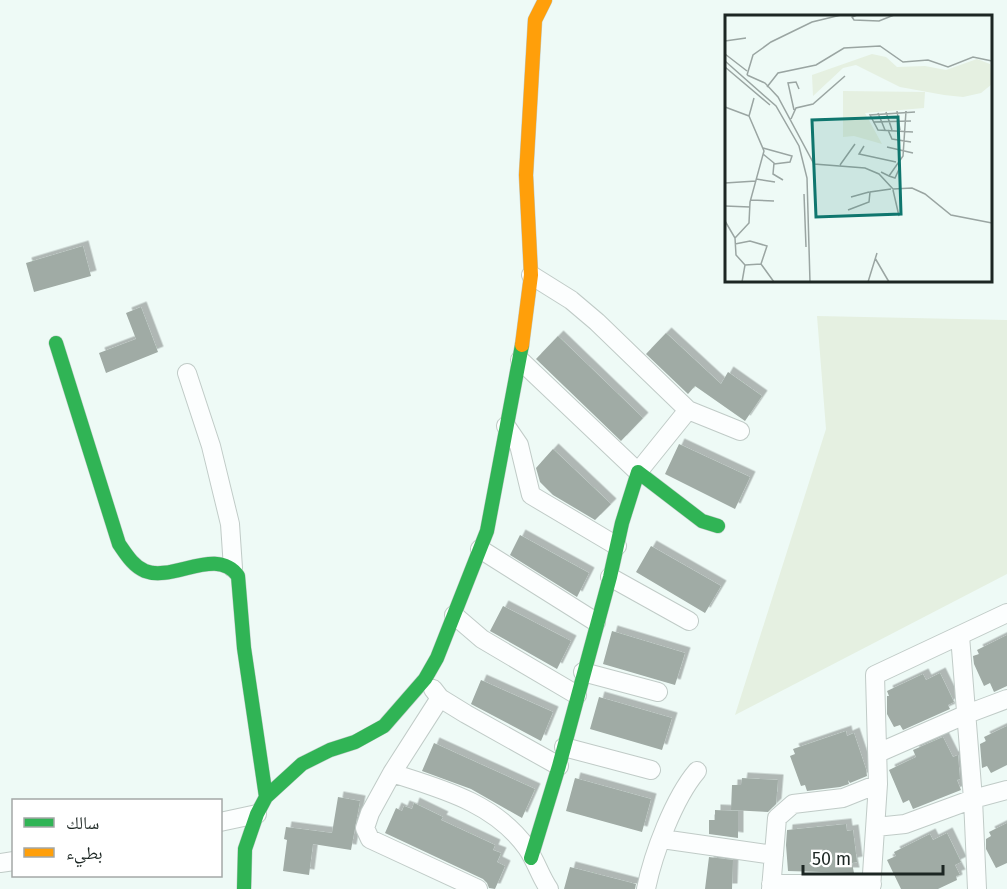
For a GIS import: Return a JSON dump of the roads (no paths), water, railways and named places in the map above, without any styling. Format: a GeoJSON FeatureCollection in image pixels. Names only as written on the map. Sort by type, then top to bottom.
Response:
{"type":"FeatureCollection","features":[{"type":"Feature","properties":{"kind":"street"},"geometry":{"type":"LineString","coordinates":[[244,889],[245,849],[257,814],[266,797],[302,764],[330,750],[355,742],[384,726],[424,679],[437,658],[487,531],[519,360],[531,275],[526,175],[535,20],[545,0]]}},
{"type":"Feature","properties":{"kind":"street"},"geometry":{"type":"LineString","coordinates":[[531,275],[571,300],[597,322],[688,410],[740,431]]}},
{"type":"Feature","properties":{"kind":"street"},"geometry":{"type":"LineString","coordinates":[[56,343],[119,544],[128,556],[138,566],[149,572],[167,572],[216,565],[233,568]]}},
{"type":"Feature","properties":{"kind":"street"},"geometry":{"type":"LineString","coordinates":[[519,360],[638,472],[702,521],[717,526]]}},
{"type":"Feature","properties":{"kind":"street"},"geometry":{"type":"LineString","coordinates":[[187,373],[211,446],[227,513],[233,568],[240,584],[244,648],[266,797]]}},
{"type":"Feature","properties":{"kind":"street"},"geometry":{"type":"LineString","coordinates":[[531,858],[559,766],[610,577],[622,522],[638,472],[688,410]]}},
{"type":"Feature","properties":{"kind":"street"},"geometry":{"type":"LineString","coordinates":[[506,426],[519,445],[531,495],[617,546]]}},
{"type":"Feature","properties":{"kind":"street"},"geometry":{"type":"LineString","coordinates":[[480,549],[596,622]]}},
{"type":"Feature","properties":{"kind":"street"},"geometry":{"type":"LineString","coordinates":[[610,577],[689,621]]}},
{"type":"Feature","properties":{"kind":"street"},"geometry":{"type":"LineString","coordinates":[[878,784],[843,798],[793,804],[777,818],[771,886],[872,887],[878,784],[875,675],[1007,614]]}},
{"type":"Feature","properties":{"kind":"street"},"geometry":{"type":"LineString","coordinates":[[454,615],[482,639],[577,695]]}},
{"type":"Feature","properties":{"kind":"street"},"geometry":{"type":"LineString","coordinates":[[960,636],[973,799],[976,889]]}},
{"type":"Feature","properties":{"kind":"street"},"geometry":{"type":"LineString","coordinates":[[583,672],[658,692]]}},
{"type":"Feature","properties":{"kind":"street"},"geometry":{"type":"LineString","coordinates":[[424,679],[441,698],[559,766]]}},
{"type":"Feature","properties":{"kind":"street"},"geometry":{"type":"LineString","coordinates":[[441,698],[392,772],[365,828],[370,839],[478,889]]}},
{"type":"Feature","properties":{"kind":"street"},"geometry":{"type":"LineString","coordinates":[[878,753],[1007,699]]}},
{"type":"Feature","properties":{"kind":"street"},"geometry":{"type":"LineString","coordinates":[[564,747],[651,770]]}},
{"type":"Feature","properties":{"kind":"street"},"geometry":{"type":"LineString","coordinates":[[646,889],[662,839],[686,785],[697,771]]}},
{"type":"Feature","properties":{"kind":"street"},"geometry":{"type":"LineString","coordinates":[[392,772],[448,790],[484,807],[528,850],[549,889]]}},
{"type":"Feature","properties":{"kind":"street"},"geometry":{"type":"LineString","coordinates":[[876,826],[905,824],[973,799],[1007,790]]}},
{"type":"Feature","properties":{"kind":"street"},"geometry":{"type":"LineString","coordinates":[[222,822],[257,814]]}},
{"type":"Feature","properties":{"kind":"street"},"geometry":{"type":"LineString","coordinates":[[662,839],[774,855]]}}]}
